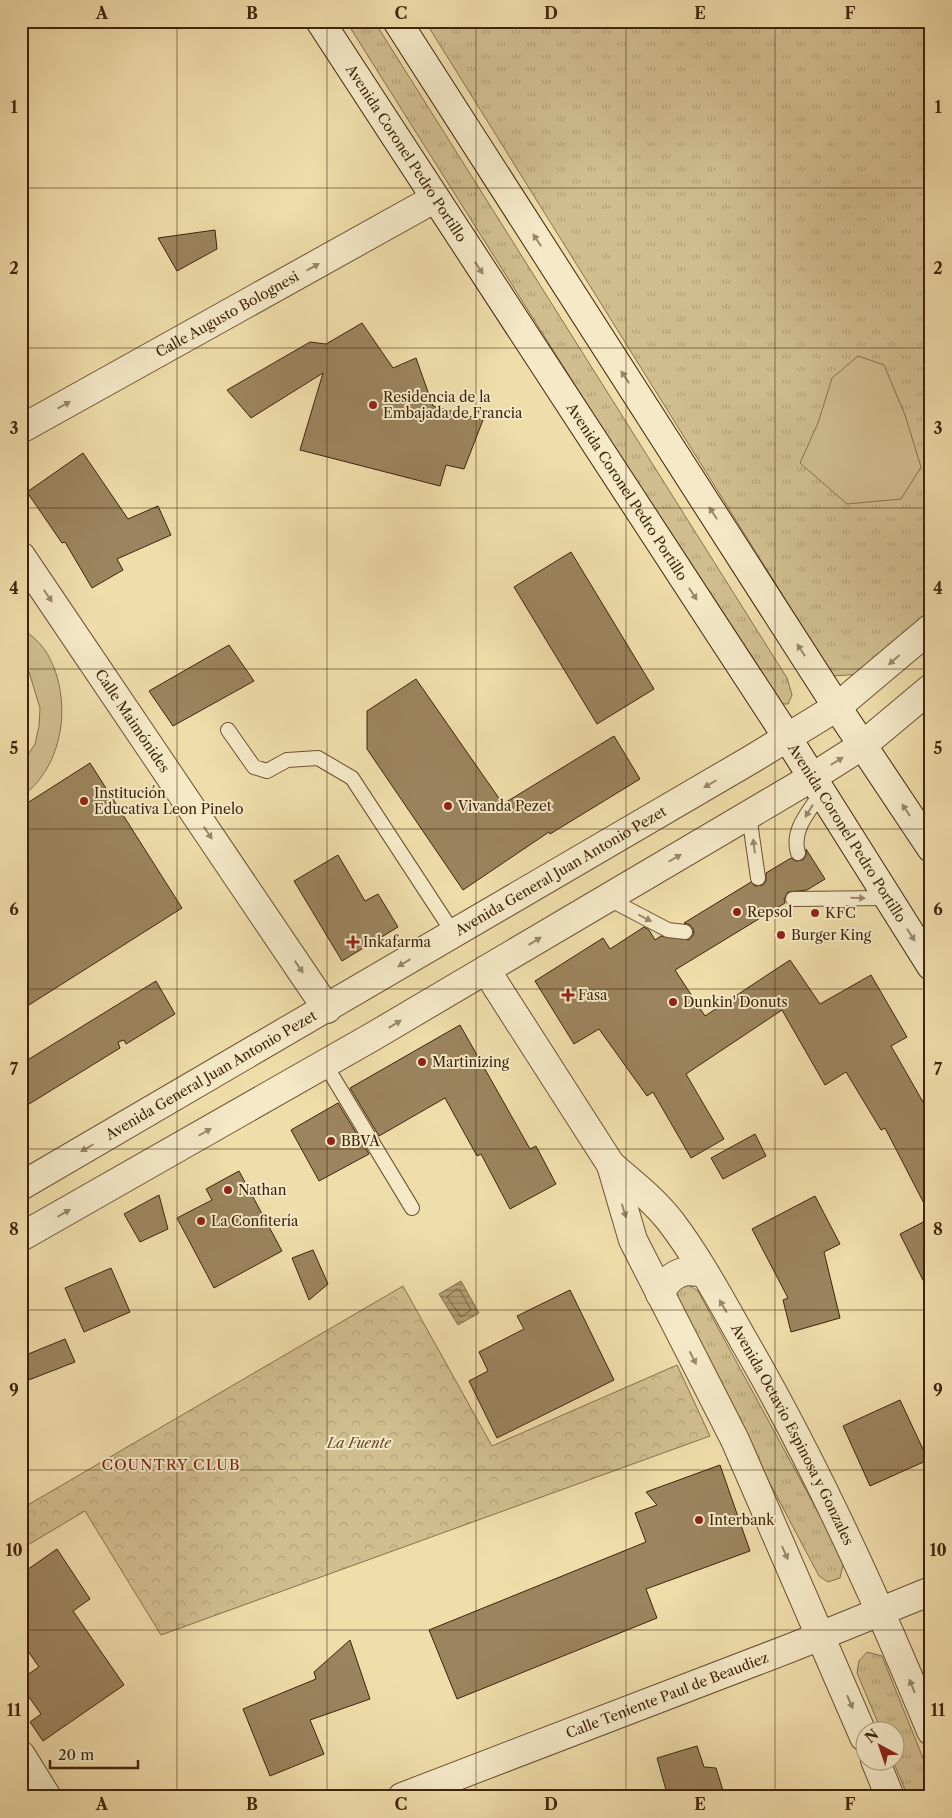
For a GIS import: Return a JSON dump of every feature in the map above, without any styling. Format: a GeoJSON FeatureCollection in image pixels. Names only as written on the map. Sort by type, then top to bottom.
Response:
{"type":"FeatureCollection","features":[{"type":"Feature","properties":{"kind":"street","name":"Avenida Coronel Pedro Portillo"},"geometry":{"type":"LineString","coordinates":[[320,21],[434,200],[786,738],[931,966]]}},
{"type":"Feature","properties":{"kind":"street"},"geometry":{"type":"LineString","coordinates":[[397,21],[837,707],[931,848]]}},
{"type":"Feature","properties":{"kind":"street","name":"Calle Augusto Bolognesi"},"geometry":{"type":"LineString","coordinates":[[21,428],[434,200]]}},
{"type":"Feature","properties":{"kind":"street","name":"Calle Maimónides"},"geometry":{"type":"LineString","coordinates":[[21,556],[326,1009]]}},
{"type":"Feature","properties":{"kind":"street","name":"Avenida General Juan Antonio Pezet"},"geometry":{"type":"LineString","coordinates":[[21,1186],[454,934],[837,707],[931,628]]}},
{"type":"Feature","properties":{"kind":"street"},"geometry":{"type":"LineString","coordinates":[[21,1237],[325,1064],[750,814],[816,785],[931,688]]}},
{"type":"Feature","properties":{"kind":"street","name":"Avenida Octavio Espinosa y Gonzales"},"geometry":{"type":"LineString","coordinates":[[486,970],[610,1165],[633,1240],[735,1440],[857,1720]]}},
{"type":"Feature","properties":{"kind":"street","name":"Avenida Octavio Espinosa y Gonzales"},"geometry":{"type":"LineString","coordinates":[[610,1165],[641,1191],[670,1222],[705,1274],[796,1431],[882,1611],[931,1731]]}},
{"type":"Feature","properties":{"kind":"street"},"geometry":{"type":"LineString","coordinates":[[660,1294],[664,1284],[673,1276],[683,1271],[705,1274]]}},
{"type":"Feature","properties":{"kind":"street","name":"Calle Teniente Paul de Beaudiez"},"geometry":{"type":"LineString","coordinates":[[402,1797],[793,1647],[821,1634],[931,1591]]}},
{"type":"Feature","properties":{"kind":"street"},"geometry":{"type":"LineString","coordinates":[[21,1755],[47,1797]]}},
{"type":"Feature","properties":{"kind":"street"},"geometry":{"type":"LineString","coordinates":[[878,1770],[890,1797]]}},
{"type":"Feature","properties":{"kind":"lane"},"geometry":{"type":"LineString","coordinates":[[228,730],[254,767],[267,770],[287,760],[318,758],[352,778],[454,934]]}},
{"type":"Feature","properties":{"kind":"lane"},"geometry":{"type":"LineString","coordinates":[[798,853],[795,842],[798,829],[816,785]]}},
{"type":"Feature","properties":{"kind":"lane"},"geometry":{"type":"LineString","coordinates":[[750,814],[758,878]]}},
{"type":"Feature","properties":{"kind":"lane"},"geometry":{"type":"LineString","coordinates":[[816,885],[824,898]]}},
{"type":"Feature","properties":{"kind":"lane"},"geometry":{"type":"LineString","coordinates":[[607,898],[668,930],[685,932]]}},
{"type":"Feature","properties":{"kind":"lane"},"geometry":{"type":"LineString","coordinates":[[793,899],[888,898]]}},
{"type":"Feature","properties":{"kind":"lane"},"geometry":{"type":"LineString","coordinates":[[325,1064],[412,1208]]}},
{"type":"Feature","properties":{"kind":"green space"},"geometry":{"type":"Polygon","coordinates":[[[346,21],[374,21],[787,678],[792,695],[788,704],[777,704],[765,687],[346,21]]]}},
{"type":"Feature","properties":{"kind":"green space"},"geometry":{"type":"Polygon","coordinates":[[[425,21],[931,21],[931,611],[861,674],[833,676],[425,21]]]}},
{"type":"Feature","properties":{"kind":"green space"},"geometry":{"type":"Polygon","coordinates":[[[858,356],[884,365],[905,415],[921,467],[901,499],[847,504],[800,463],[818,423],[832,378],[858,356]]]}},
{"type":"Feature","properties":{"kind":"green space"},"geometry":{"type":"Polygon","coordinates":[[[21,627],[39,643],[48,655],[56,673],[62,712],[60,732],[55,751],[47,768],[36,784],[21,797],[21,765],[35,744],[40,708],[29,672],[21,661],[21,627]]]}},
{"type":"Feature","properties":{"kind":"green space"},"geometry":{"type":"Polygon","coordinates":[[[685,1283],[698,1291],[844,1560],[840,1578],[828,1582],[819,1576],[676,1306],[674,1289],[685,1283]]]}},
{"type":"Feature","properties":{"kind":"green space","name":"La Fuente"},"geometry":{"type":"Polygon","coordinates":[[[403,1286],[492,1446],[677,1365],[710,1436],[161,1635],[85,1511],[21,1549],[21,1509],[403,1286]]]}},
{"type":"Feature","properties":{"kind":"green space"},"geometry":{"type":"Polygon","coordinates":[[[867,1652],[882,1656],[931,1778],[931,1797],[908,1797],[897,1770],[904,1770],[904,1720],[877,1720],[857,1673],[859,1661],[867,1652]]]}},
{"type":"Feature","properties":{"kind":"water"},"geometry":{"type":"Polygon","coordinates":[[[461,1281],[479,1313],[458,1325],[439,1294],[461,1281]]]}},
{"type":"Feature","properties":{"kind":"building"},"geometry":{"type":"Polygon","coordinates":[[[215,230],[217,249],[177,271],[158,238],[215,230]]]}},
{"type":"Feature","properties":{"kind":"building","name":"Residencia de la Embajada de Francia"},"geometry":{"type":"Polygon","coordinates":[[[362,323],[393,368],[416,358],[433,406],[483,420],[464,469],[446,465],[440,486],[300,450],[323,373],[251,418],[227,390],[310,342],[326,344],[362,323]]]}},
{"type":"Feature","properties":{"kind":"building"},"geometry":{"type":"Polygon","coordinates":[[[83,453],[128,519],[158,506],[171,535],[117,559],[123,570],[92,588],[65,542],[62,543],[27,492],[83,453]]]}},
{"type":"Feature","properties":{"kind":"building"},"geometry":{"type":"Polygon","coordinates":[[[571,552],[654,689],[597,724],[514,587],[571,552]]]}},
{"type":"Feature","properties":{"kind":"building"},"geometry":{"type":"Polygon","coordinates":[[[229,645],[254,681],[173,726],[149,691],[229,645]]]}},
{"type":"Feature","properties":{"kind":"building"},"geometry":{"type":"Polygon","coordinates":[[[416,679],[503,804],[614,736],[640,779],[550,834],[549,832],[463,890],[367,749],[367,711],[416,679]]]}},
{"type":"Feature","properties":{"kind":"building"},"geometry":{"type":"Polygon","coordinates":[[[90,763],[182,908],[21,1010],[21,807],[90,763]]]}},
{"type":"Feature","properties":{"kind":"building"},"geometry":{"type":"Polygon","coordinates":[[[806,849],[825,879],[807,890],[788,892],[784,899],[785,903],[675,970],[705,1016],[790,960],[820,1004],[871,975],[907,1037],[891,1046],[931,1116],[931,1217],[885,1128],[881,1130],[846,1072],[825,1085],[782,1010],[686,1074],[724,1139],[691,1158],[653,1092],[647,1096],[599,1029],[574,1044],[535,981],[603,938],[610,949],[644,927],[649,930],[655,940],[661,936],[689,940],[694,934],[693,929],[690,925],[684,923],[751,882],[755,886],[763,885],[766,881],[766,873],[791,858],[796,861],[803,860],[806,855],[806,849]]]}},
{"type":"Feature","properties":{"kind":"building"},"geometry":{"type":"Polygon","coordinates":[[[338,855],[365,901],[378,894],[398,927],[342,961],[294,881],[338,855]]]}},
{"type":"Feature","properties":{"kind":"building"},"geometry":{"type":"Polygon","coordinates":[[[156,981],[175,1014],[126,1044],[124,1040],[118,1042],[120,1048],[21,1109],[21,1064],[156,981]]]}},
{"type":"Feature","properties":{"kind":"building"},"geometry":{"type":"Polygon","coordinates":[[[460,1025],[530,1149],[536,1146],[556,1184],[510,1209],[481,1154],[477,1156],[445,1098],[379,1136],[350,1088],[460,1025]]]}},
{"type":"Feature","properties":{"kind":"building","name":"BBVA"},"geometry":{"type":"Polygon","coordinates":[[[338,1103],[369,1154],[319,1181],[291,1130],[338,1103]]]}},
{"type":"Feature","properties":{"kind":"building"},"geometry":{"type":"Polygon","coordinates":[[[755,1134],[766,1156],[723,1179],[711,1158],[755,1134]]]}},
{"type":"Feature","properties":{"kind":"building"},"geometry":{"type":"Polygon","coordinates":[[[239,1171],[282,1251],[214,1288],[177,1218],[212,1200],[206,1189],[239,1171]]]}},
{"type":"Feature","properties":{"kind":"building"},"geometry":{"type":"Polygon","coordinates":[[[159,1195],[168,1229],[140,1242],[124,1214],[159,1195]]]}},
{"type":"Feature","properties":{"kind":"building"},"geometry":{"type":"Polygon","coordinates":[[[815,1196],[840,1244],[824,1252],[840,1318],[791,1332],[783,1300],[788,1298],[752,1229],[815,1196]]]}},
{"type":"Feature","properties":{"kind":"building"},"geometry":{"type":"Polygon","coordinates":[[[931,1218],[931,1296],[900,1234],[931,1218]]]}},
{"type":"Feature","properties":{"kind":"building"},"geometry":{"type":"Polygon","coordinates":[[[313,1250],[328,1284],[309,1300],[292,1258],[313,1250]]]}},
{"type":"Feature","properties":{"kind":"building"},"geometry":{"type":"Polygon","coordinates":[[[111,1268],[130,1312],[84,1332],[65,1288],[111,1268]]]}},
{"type":"Feature","properties":{"kind":"building"},"geometry":{"type":"Polygon","coordinates":[[[570,1290],[614,1380],[497,1438],[469,1381],[488,1371],[479,1352],[524,1329],[517,1316],[570,1290]]]}},
{"type":"Feature","properties":{"kind":"building"},"geometry":{"type":"Polygon","coordinates":[[[65,1339],[75,1362],[21,1383],[21,1357],[65,1339]]]}},
{"type":"Feature","properties":{"kind":"building"},"geometry":{"type":"Polygon","coordinates":[[[900,1400],[928,1460],[870,1486],[843,1426],[900,1400]]]}},
{"type":"Feature","properties":{"kind":"building"},"geometry":{"type":"Polygon","coordinates":[[[720,1465],[750,1551],[646,1589],[657,1618],[457,1699],[429,1630],[646,1542],[635,1513],[657,1505],[646,1492],[720,1465]]]}},
{"type":"Feature","properties":{"kind":"building"},"geometry":{"type":"Polygon","coordinates":[[[57,1549],[90,1599],[73,1611],[124,1685],[43,1741],[30,1722],[41,1714],[21,1686],[21,1679],[39,1667],[21,1641],[21,1574],[57,1549]]]}},
{"type":"Feature","properties":{"kind":"building"},"geometry":{"type":"Polygon","coordinates":[[[350,1640],[370,1699],[310,1720],[324,1754],[270,1776],[243,1709],[316,1679],[314,1672],[350,1640]]]}},
{"type":"Feature","properties":{"kind":"building"},"geometry":{"type":"Polygon","coordinates":[[[697,1746],[704,1767],[716,1768],[725,1797],[668,1797],[657,1758],[697,1746]]]}},
{"type":"Feature","properties":{"kind":"place","name":"Residencia de la Embajada de Francia"},"geometry":{"type":"Point","coordinates":[373,405]}},
{"type":"Feature","properties":{"kind":"place","name":"Institución Educativa Leon Pinelo"},"geometry":{"type":"Point","coordinates":[84,801]}},
{"type":"Feature","properties":{"kind":"place","name":"Vivanda Pezet"},"geometry":{"type":"Point","coordinates":[448,806]}},
{"type":"Feature","properties":{"kind":"place","name":"Repsol"},"geometry":{"type":"Point","coordinates":[737,912]}},
{"type":"Feature","properties":{"kind":"place","name":"KFC"},"geometry":{"type":"Point","coordinates":[815,913]}},
{"type":"Feature","properties":{"kind":"place","name":"Burger King"},"geometry":{"type":"Point","coordinates":[781,935]}},
{"type":"Feature","properties":{"kind":"place","name":"Inkafarma"},"geometry":{"type":"Point","coordinates":[353,942]}},
{"type":"Feature","properties":{"kind":"place","name":"Fasa"},"geometry":{"type":"Point","coordinates":[568,995]}},
{"type":"Feature","properties":{"kind":"place","name":"Dunkin' Donuts"},"geometry":{"type":"Point","coordinates":[673,1002]}},
{"type":"Feature","properties":{"kind":"place","name":"Martinizing"},"geometry":{"type":"Point","coordinates":[422,1062]}},
{"type":"Feature","properties":{"kind":"place","name":"BBVA"},"geometry":{"type":"Point","coordinates":[331,1141]}},
{"type":"Feature","properties":{"kind":"place","name":"Nathan"},"geometry":{"type":"Point","coordinates":[228,1190]}},
{"type":"Feature","properties":{"kind":"place","name":"La Confitería"},"geometry":{"type":"Point","coordinates":[201,1221]}},
{"type":"Feature","properties":{"kind":"place","name":"Interbank"},"geometry":{"type":"Point","coordinates":[699,1520]}},
{"type":"Feature","properties":{"kind":"district","name":"COUNTRY CLUB"},"geometry":{"type":"Point","coordinates":[171,1465]}}]}
